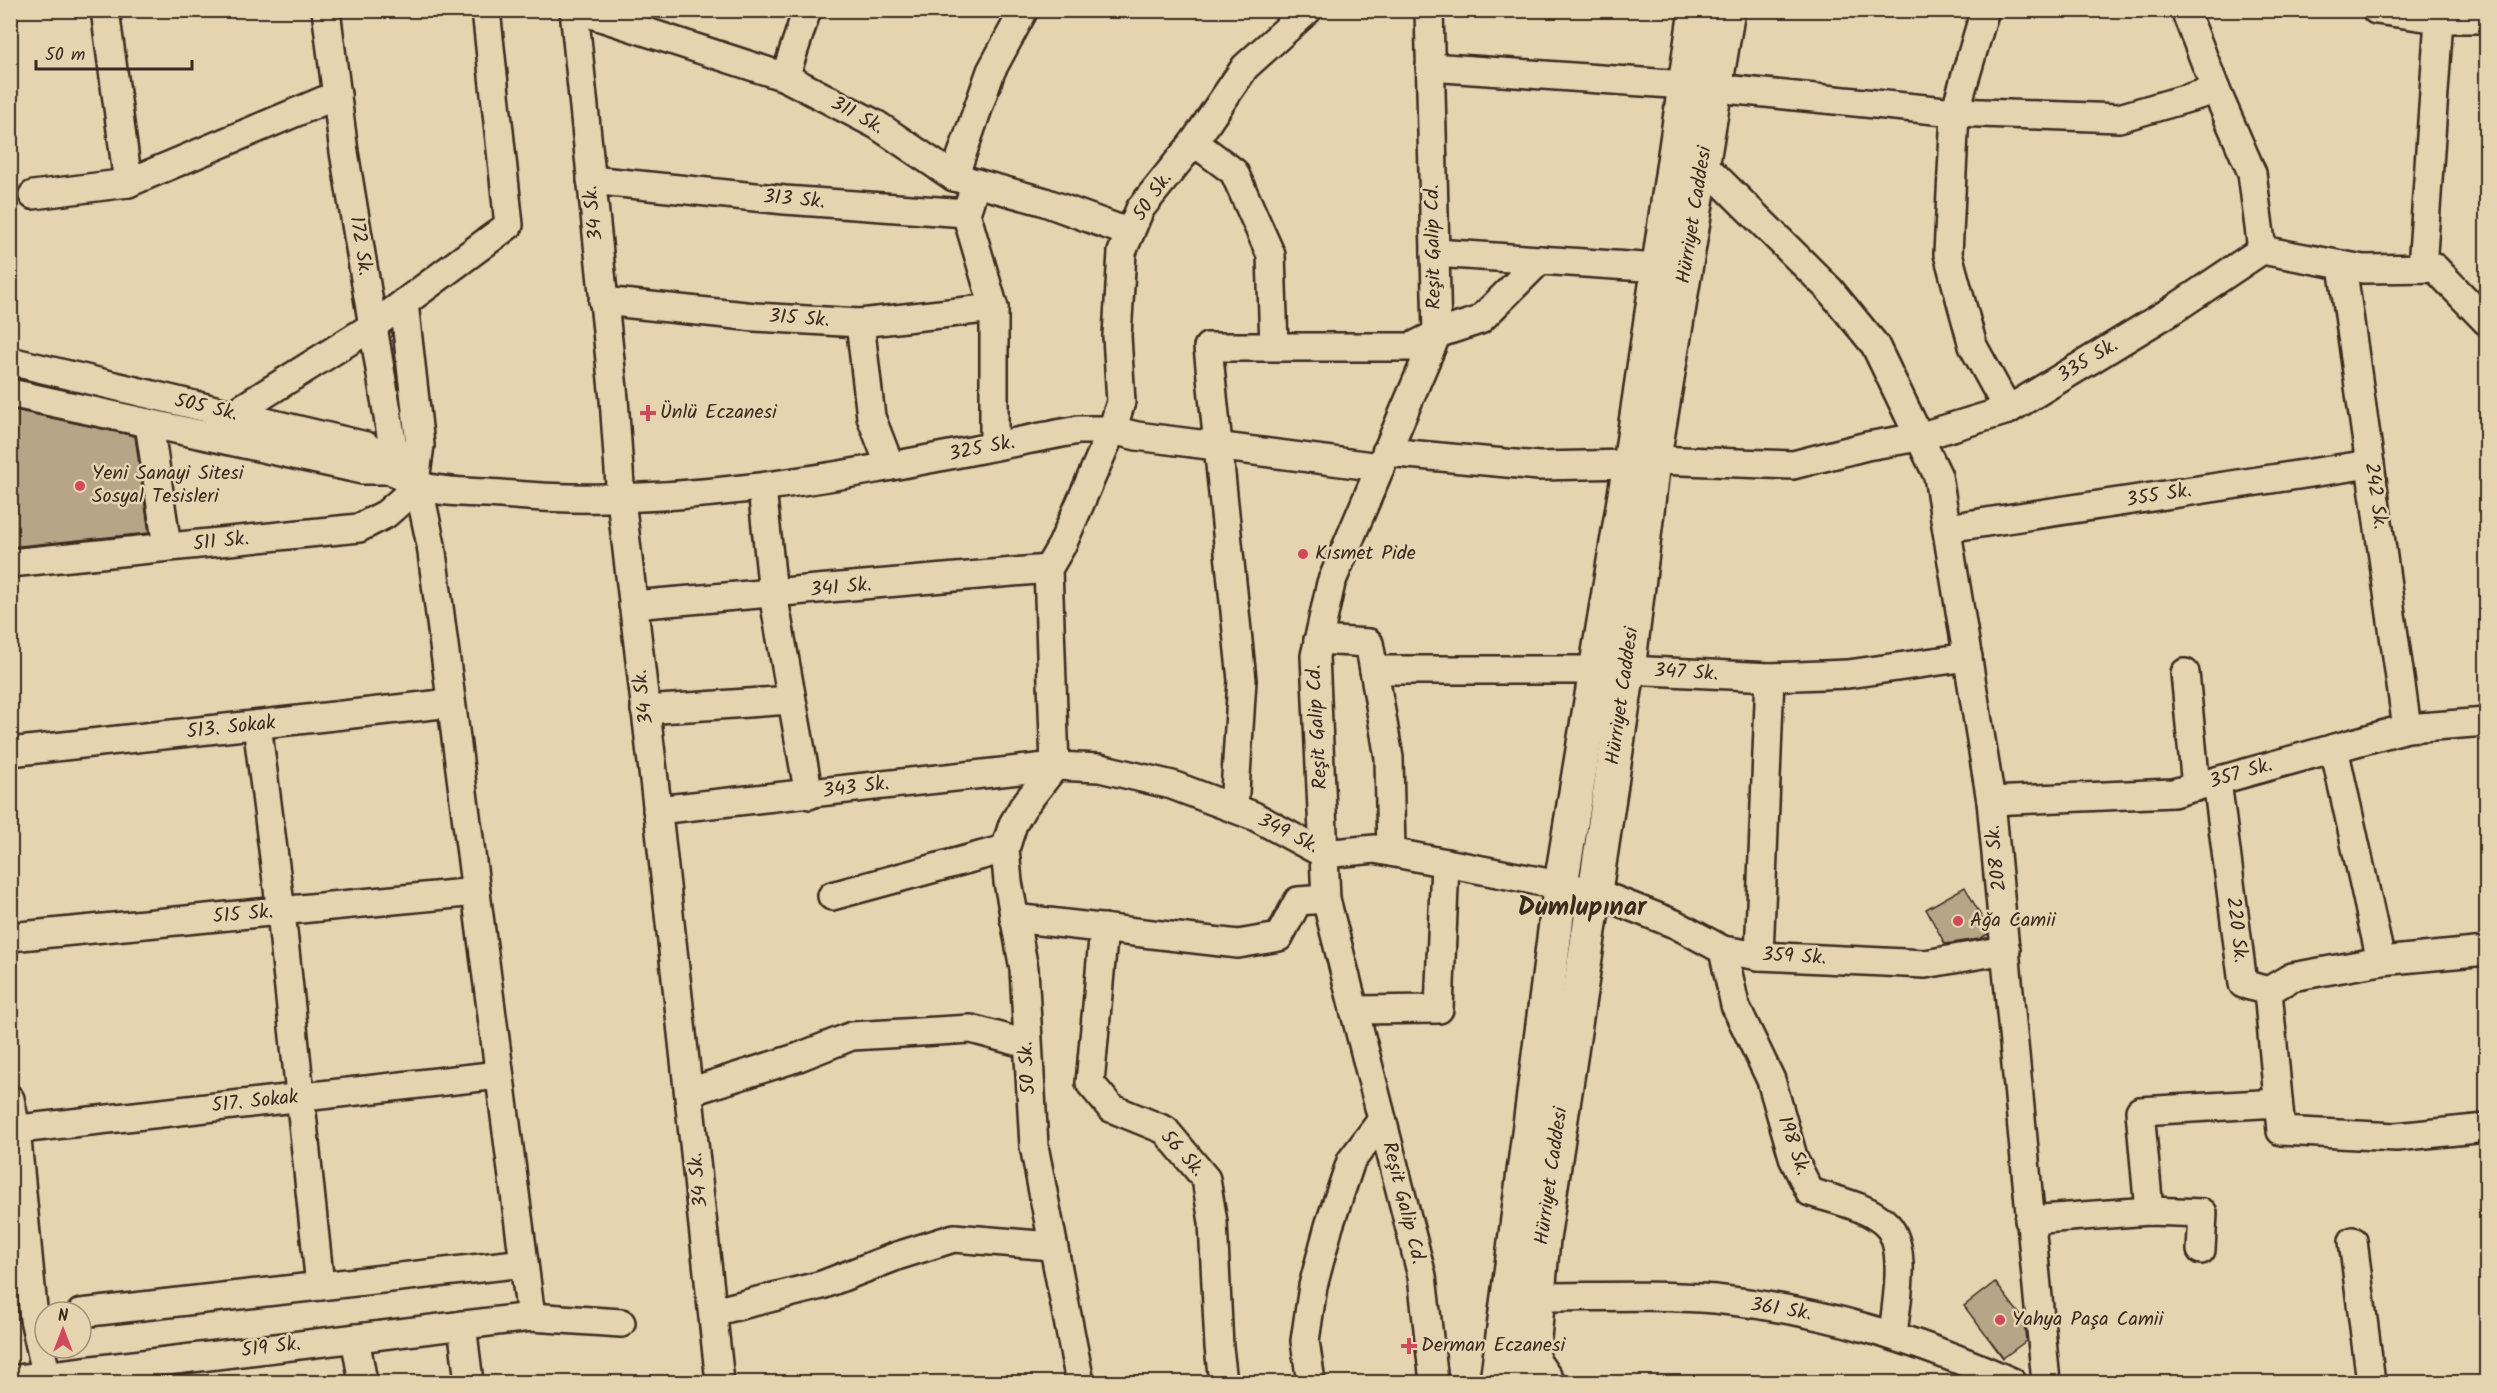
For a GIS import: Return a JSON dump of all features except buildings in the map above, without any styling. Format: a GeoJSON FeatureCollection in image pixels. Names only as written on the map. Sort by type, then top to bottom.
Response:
{"type":"FeatureCollection","features":[{"type":"Feature","properties":{"kind":"main road","name":"Hürriyet Caddesi"},"geometry":{"type":"LineString","coordinates":[[1497,1383],[1561,884],[1595,670],[1642,462],[1703,164],[1696,10]]}},
{"type":"Feature","properties":{"kind":"main road","name":"Hürriyet Caddesi"},"geometry":{"type":"LineString","coordinates":[[1531,1369],[1543,1239],[1628,670],[1642,462],[1659,268],[1700,87],[1728,10]]}},
{"type":"Feature","properties":{"kind":"street"},"geometry":{"type":"LineString","coordinates":[[105,10],[128,183]]}},
{"type":"Feature","properties":{"kind":"street","name":"172 Sk."},"geometry":{"type":"LineString","coordinates":[[326,10],[337,95],[393,447],[408,477]]}},
{"type":"Feature","properties":{"kind":"street"},"geometry":{"type":"LineString","coordinates":[[209,436],[233,414],[373,326],[509,225],[486,10]]}},
{"type":"Feature","properties":{"kind":"street","name":"34 Sk."},"geometry":{"type":"LineString","coordinates":[[574,10],[621,499],[720,1383]]}},
{"type":"Feature","properties":{"kind":"street","name":"311 Sk."},"geometry":{"type":"LineString","coordinates":[[579,10],[785,77],[877,125],[965,180],[1042,201],[1130,233]]}},
{"type":"Feature","properties":{"kind":"street"},"geometry":{"type":"LineString","coordinates":[[785,77],[807,10]]}},
{"type":"Feature","properties":{"kind":"street"},"geometry":{"type":"LineString","coordinates":[[994,446],[994,308],[966,213],[965,180],[991,71],[1024,10]]}},
{"type":"Feature","properties":{"kind":"street","name":"50 Sk."},"geometry":{"type":"LineString","coordinates":[[1048,568],[1062,545],[1112,430],[1121,402],[1117,336],[1122,252],[1140,209],[1194,142],[1245,67],[1308,10]]}},
{"type":"Feature","properties":{"kind":"street","name":"Reşit Galip Cd."},"geometry":{"type":"LineString","coordinates":[[1429,10],[1437,334],[1331,583],[1314,656],[1326,899],[1422,1276],[1434,1383]]}},
{"type":"Feature","properties":{"kind":"street"},"geometry":{"type":"LineString","coordinates":[[1984,10],[1955,112],[1948,254],[1973,346],[2008,410]]}},
{"type":"Feature","properties":{"kind":"street"},"geometry":{"type":"LineString","coordinates":[[2185,10],[2252,173],[2262,250],[2363,269],[2435,268],[2487,321]]}},
{"type":"Feature","properties":{"kind":"street"},"geometry":{"type":"LineString","coordinates":[[2389,12],[2439,19],[2487,19]]}},
{"type":"Feature","properties":{"kind":"street"},"geometry":{"type":"LineString","coordinates":[[2422,268],[2439,19]]}},
{"type":"Feature","properties":{"kind":"street"},"geometry":{"type":"LineString","coordinates":[[1430,67],[1700,87],[1955,112],[2119,118],[2216,90]]}},
{"type":"Feature","properties":{"kind":"street"},"geometry":{"type":"LineString","coordinates":[[33,195],[128,183],[337,95]]}},
{"type":"Feature","properties":{"kind":"street"},"geometry":{"type":"LineString","coordinates":[[1194,142],[1234,172],[1271,255],[1274,346]]}},
{"type":"Feature","properties":{"kind":"street","name":"208 Sk."},"geometry":{"type":"LineString","coordinates":[[1703,164],[1829,288],[1875,345],[1938,476],[1991,801],[2046,1383]]}},
{"type":"Feature","properties":{"kind":"street","name":"313 Sk."},"geometry":{"type":"LineString","coordinates":[[591,180],[785,200],[966,213]]}},
{"type":"Feature","properties":{"kind":"street","name":"335 Sk."},"geometry":{"type":"LineString","coordinates":[[1642,462],[1793,465],[1867,446],[1913,425],[2008,410],[2171,311],[2262,250]]}},
{"type":"Feature","properties":{"kind":"street"},"geometry":{"type":"LineString","coordinates":[[1435,252],[1659,268]]}},
{"type":"Feature","properties":{"kind":"street"},"geometry":{"type":"LineString","coordinates":[[1234,808],[1242,680],[1208,347],[1411,347],[1437,334],[1480,320],[1540,260]]}},
{"type":"Feature","properties":{"kind":"street","name":"242 Sk."},"geometry":{"type":"LineString","coordinates":[[2342,265],[2407,728]]}},
{"type":"Feature","properties":{"kind":"street","name":"315 Sk."},"geometry":{"type":"LineString","coordinates":[[603,301],[755,316],[860,323],[994,308]]}},
{"type":"Feature","properties":{"kind":"street"},"geometry":{"type":"LineString","coordinates":[[404,303],[420,445],[408,477],[431,545],[531,1317]]}},
{"type":"Feature","properties":{"kind":"street"},"geometry":{"type":"LineString","coordinates":[[860,323],[871,417],[890,466]]}},
{"type":"Feature","properties":{"kind":"street","name":"505 Sk."},"geometry":{"type":"LineString","coordinates":[[10,361],[366,446],[408,477]]}},
{"type":"Feature","properties":{"kind":"street","name":"505 Sk."},"geometry":{"type":"LineString","coordinates":[[10,393],[363,470],[584,501]]}},
{"type":"Feature","properties":{"kind":"street"},"geometry":{"type":"LineString","coordinates":[[149,423],[166,547]]}},
{"type":"Feature","properties":{"kind":"street","name":"325 Sk."},"geometry":{"type":"LineString","coordinates":[[584,501],[762,488],[1078,430],[1112,430],[1137,436],[1218,447],[1383,460],[1539,466],[1642,462]]}},
{"type":"Feature","properties":{"kind":"street","name":"355 Sk."},"geometry":{"type":"LineString","coordinates":[[1947,528],[2370,464]]}},
{"type":"Feature","properties":{"kind":"street","name":"511 Sk."},"geometry":{"type":"LineString","coordinates":[[10,563],[359,528],[386,514],[408,477]]}},
{"type":"Feature","properties":{"kind":"street"},"geometry":{"type":"LineString","coordinates":[[762,488],[773,594],[808,795]]}},
{"type":"Feature","properties":{"kind":"street"},"geometry":{"type":"LineString","coordinates":[[1048,568],[1055,766]]}},
{"type":"Feature","properties":{"kind":"street","name":"341 Sk."},"geometry":{"type":"LineString","coordinates":[[633,604],[773,594],[1048,568]]}},
{"type":"Feature","properties":{"kind":"street"},"geometry":{"type":"LineString","coordinates":[[1318,640],[1369,643],[1389,758],[1391,852]]}},
{"type":"Feature","properties":{"kind":"street","name":"347 Sk."},"geometry":{"type":"LineString","coordinates":[[1374,670],[1628,670],[1770,677],[1848,674],[1968,657]]}},
{"type":"Feature","properties":{"kind":"street"},"geometry":{"type":"LineString","coordinates":[[2185,673],[2206,784]]}},
{"type":"Feature","properties":{"kind":"street"},"geometry":{"type":"LineString","coordinates":[[1758,956],[1770,677]]}},
{"type":"Feature","properties":{"kind":"street"},"geometry":{"type":"LineString","coordinates":[[645,710],[791,700]]}},
{"type":"Feature","properties":{"kind":"street","name":"513. Sokak"},"geometry":{"type":"LineString","coordinates":[[10,752],[451,703]]}},
{"type":"Feature","properties":{"kind":"street","name":"357 Sk."},"geometry":{"type":"LineString","coordinates":[[1991,801],[2174,793],[2407,728],[2487,722]]}},
{"type":"Feature","properties":{"kind":"street"},"geometry":{"type":"LineString","coordinates":[[257,725],[281,912],[320,1286]]}},
{"type":"Feature","properties":{"kind":"street"},"geometry":{"type":"LineString","coordinates":[[2334,748],[2381,961]]}},
{"type":"Feature","properties":{"kind":"street","name":"50 Sk."},"geometry":{"type":"LineString","coordinates":[[1055,766],[1023,807],[1013,824],[1005,849],[1014,918],[1024,969],[1034,1146],[1080,1383]]}},
{"type":"Feature","properties":{"kind":"street","name":"349 Sk."},"geometry":{"type":"LineString","coordinates":[[1055,766],[1100,768],[1172,785],[1254,816],[1324,854],[1375,849],[1594,892]]}},
{"type":"Feature","properties":{"kind":"street","name":"343 Sk."},"geometry":{"type":"LineString","coordinates":[[657,810],[1055,766]]}},
{"type":"Feature","properties":{"kind":"street","name":"220 Sk."},"geometry":{"type":"LineString","coordinates":[[2206,784],[2242,984],[2268,991]]}},
{"type":"Feature","properties":{"kind":"street"},"geometry":{"type":"LineString","coordinates":[[832,896],[1005,849]]}},
{"type":"Feature","properties":{"kind":"street"},"geometry":{"type":"LineString","coordinates":[[1354,1010],[1439,1009],[1445,863]]}},
{"type":"Feature","properties":{"kind":"street","name":"515 Sk."},"geometry":{"type":"LineString","coordinates":[[10,937],[476,892]]}},
{"type":"Feature","properties":{"kind":"street","name":"359 Sk."},"geometry":{"type":"LineString","coordinates":[[1594,892],[1675,924],[1723,950],[1758,956],[1925,964],[2006,950]]}},
{"type":"Feature","properties":{"kind":"street"},"geometry":{"type":"LineString","coordinates":[[1014,918],[1238,944],[1279,937],[1298,902],[1326,899]]}},
{"type":"Feature","properties":{"kind":"street","name":"56 Sk."},"geometry":{"type":"LineString","coordinates":[[1104,928],[1090,1083],[1111,1108],[1165,1130],[1206,1179],[1213,1222],[1223,1383]]}},
{"type":"Feature","properties":{"kind":"street","name":"198 Sk."},"geometry":{"type":"LineString","coordinates":[[1723,950],[1736,1005],[1771,1080],[1794,1160],[1810,1192],[1864,1210],[1888,1226],[1901,1258],[1893,1334]]}},
{"type":"Feature","properties":{"kind":"street"},"geometry":{"type":"LineString","coordinates":[[2487,951],[2381,961],[2292,977],[2268,991],[2281,1131],[2396,1137],[2487,1128]]}},
{"type":"Feature","properties":{"kind":"street"},"geometry":{"type":"LineString","coordinates":[[689,1092],[800,1057],[852,1036],[971,1029],[1027,1044]]}},
{"type":"Feature","properties":{"kind":"street","name":"517. Sokak"},"geometry":{"type":"LineString","coordinates":[[13,1130],[500,1075]]}},
{"type":"Feature","properties":{"kind":"street"},"geometry":{"type":"LineString","coordinates":[[10,1100],[30,1319],[47,1379]]}},
{"type":"Feature","properties":{"kind":"street"},"geometry":{"type":"LineString","coordinates":[[2149,1211],[2140,1111],[2278,1103]]}},
{"type":"Feature","properties":{"kind":"street"},"geometry":{"type":"LineString","coordinates":[[1311,1383],[1305,1341],[1313,1286],[1329,1226],[1351,1161],[1382,1120]]}},
{"type":"Feature","properties":{"kind":"street"},"geometry":{"type":"LineString","coordinates":[[2029,1220],[2149,1211],[2203,1213],[2201,1250]]}},
{"type":"Feature","properties":{"kind":"street"},"geometry":{"type":"LineString","coordinates":[[713,1312],[822,1285],[897,1256],[954,1238],[1052,1245]]}},
{"type":"Feature","properties":{"kind":"street"},"geometry":{"type":"LineString","coordinates":[[2353,1241],[2371,1383]]}},
{"type":"Feature","properties":{"kind":"street"},"geometry":{"type":"LineString","coordinates":[[93,1312],[524,1263]]}},
{"type":"Feature","properties":{"kind":"street","name":"361 Sk."},"geometry":{"type":"LineString","coordinates":[[1538,1297],[1715,1299],[1829,1317],[1893,1334],[2012,1383]]}},
{"type":"Feature","properties":{"kind":"street","name":"519 Sk."},"geometry":{"type":"LineString","coordinates":[[10,1380],[47,1379],[531,1317],[621,1323]]}},
{"type":"Feature","properties":{"kind":"street"},"geometry":{"type":"LineString","coordinates":[[462,1325],[469,1383]]}},
{"type":"Feature","properties":{"kind":"street"},"geometry":{"type":"LineString","coordinates":[[355,1338],[363,1383]]}},
{"type":"Feature","properties":{"kind":"street"},"geometry":{"type":"LineString","coordinates":[[1531,1369],[1551,1383]]}},
{"type":"Feature","properties":{"kind":"place","name":"Ünlü Eczanesi"},"geometry":{"type":"Point","coordinates":[648,413]}},
{"type":"Feature","properties":{"kind":"place","name":"Yeni Sanayi Sitesi Sosyal Tesisleri"},"geometry":{"type":"Point","coordinates":[80,486]}},
{"type":"Feature","properties":{"kind":"place","name":"Kısmet Pide"},"geometry":{"type":"Point","coordinates":[1303,554]}},
{"type":"Feature","properties":{"kind":"place","name":"Ağa Camii"},"geometry":{"type":"Point","coordinates":[1958,921]}},
{"type":"Feature","properties":{"kind":"place","name":"Yahya Paşa Camii"},"geometry":{"type":"Point","coordinates":[2000,1320]}},
{"type":"Feature","properties":{"kind":"place","name":"Derman Eczanesi"},"geometry":{"type":"Point","coordinates":[1409,1346]}},
{"type":"Feature","properties":{"kind":"district","name":"Dumlupınar"},"geometry":{"type":"Point","coordinates":[1582,908]}}]}
